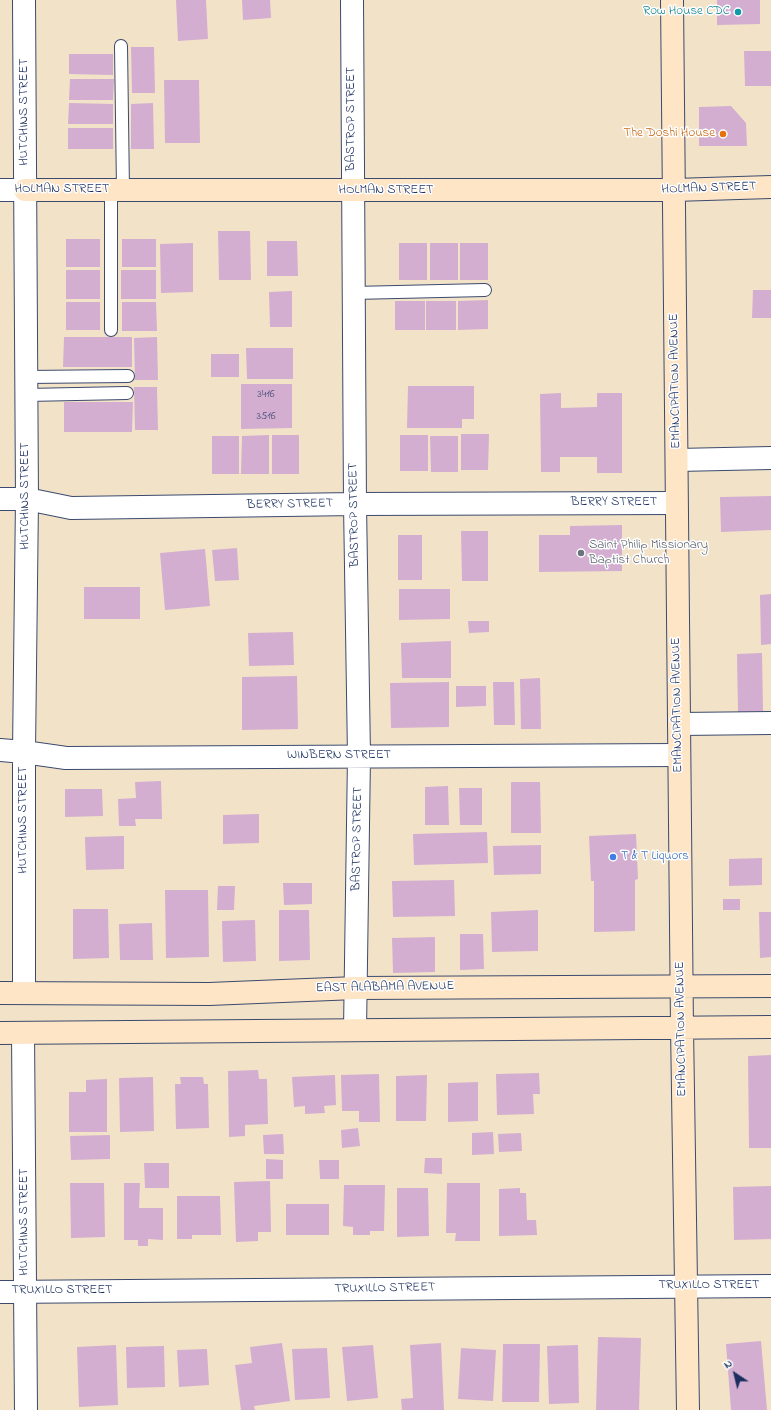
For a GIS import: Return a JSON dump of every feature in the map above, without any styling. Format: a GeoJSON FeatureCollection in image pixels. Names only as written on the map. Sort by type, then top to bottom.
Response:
{"type":"FeatureCollection","features":[{"type":"Feature","properties":{"kind":"street","name":"HUTCHINS STREET"},"geometry":{"type":"LineString","coordinates":[[24,0],[27,498],[24,752],[24,993]]}},
{"type":"Feature","properties":{"kind":"street","name":"BASTROP STREET"},"geometry":{"type":"LineString","coordinates":[[352,0],[352,191],[359,756],[355,1030]]}},
{"type":"Feature","properties":{"kind":"street","name":"EMANCIPATION AVENUE"},"geometry":{"type":"LineString","coordinates":[[672,0],[681,986],[688,1410]]}},
{"type":"Feature","properties":{"kind":"street","name":"HOLMAN STREET"},"geometry":{"type":"LineString","coordinates":[[0,190],[674,190],[771,187]]}},
{"type":"Feature","properties":{"kind":"street"},"geometry":{"type":"LineString","coordinates":[[677,460],[771,458]]}},
{"type":"Feature","properties":{"kind":"street","name":"BERRY STREET"},"geometry":{"type":"LineString","coordinates":[[0,499],[27,498],[70,508],[355,504],[676,503]]}},
{"type":"Feature","properties":{"kind":"street"},"geometry":{"type":"LineString","coordinates":[[679,724],[771,723]]}},
{"type":"Feature","properties":{"kind":"street","name":"WINBERN STREET"},"geometry":{"type":"LineString","coordinates":[[0,750],[66,758],[679,755]]}},
{"type":"Feature","properties":{"kind":"street","name":"EAST ALABAMA AVENUE"},"geometry":{"type":"LineString","coordinates":[[0,993],[209,994],[356,988],[771,986]]}},
{"type":"Feature","properties":{"kind":"street"},"geometry":{"type":"LineString","coordinates":[[0,1033],[771,1027]]}},
{"type":"Feature","properties":{"kind":"street","name":"HUTCHINS STREET"},"geometry":{"type":"LineString","coordinates":[[23,1033],[26,1410]]}},
{"type":"Feature","properties":{"kind":"street","name":"TRUXILLO STREET"},"geometry":{"type":"LineString","coordinates":[[0,1292],[771,1286]]}},
{"type":"Feature","properties":{"kind":"lane"},"geometry":{"type":"LineString","coordinates":[[111,330],[121,46]]}},
{"type":"Feature","properties":{"kind":"lane"},"geometry":{"type":"LineString","coordinates":[[353,293],[485,290]]}},
{"type":"Feature","properties":{"kind":"lane"},"geometry":{"type":"LineString","coordinates":[[26,386],[128,376]]}},
{"type":"Feature","properties":{"kind":"lane"},"geometry":{"type":"LineString","coordinates":[[26,386],[127,393]]}},
{"type":"Feature","properties":{"kind":"building"},"geometry":{"type":"Polygon","coordinates":[[[176,0],[206,0],[208,39],[178,41],[176,0]]]}},
{"type":"Feature","properties":{"kind":"building"},"geometry":{"type":"Polygon","coordinates":[[[242,0],[270,0],[271,18],[243,20],[242,0]]]}},
{"type":"Feature","properties":{"kind":"building","name":"Row House CDC"},"geometry":{"type":"Polygon","coordinates":[[[717,0],[760,0],[760,24],[717,25],[717,0]]]}},
{"type":"Feature","properties":{"kind":"building"},"geometry":{"type":"Polygon","coordinates":[[[131,47],[154,47],[155,93],[132,93],[131,47]]]}},
{"type":"Feature","properties":{"kind":"building"},"geometry":{"type":"Polygon","coordinates":[[[744,51],[771,51],[771,86],[745,86],[744,51]]]}},
{"type":"Feature","properties":{"kind":"building"},"geometry":{"type":"Polygon","coordinates":[[[69,54],[113,54],[113,75],[69,74],[69,54]]]}},
{"type":"Feature","properties":{"kind":"building"},"geometry":{"type":"Polygon","coordinates":[[[70,79],[114,79],[113,100],[69,100],[70,79]]]}},
{"type":"Feature","properties":{"kind":"building"},"geometry":{"type":"Polygon","coordinates":[[[164,80],[199,80],[200,143],[165,143],[164,80]]]}},
{"type":"Feature","properties":{"kind":"building"},"geometry":{"type":"Polygon","coordinates":[[[69,103],[113,104],[113,124],[68,124],[69,103]]]}},
{"type":"Feature","properties":{"kind":"building"},"geometry":{"type":"Polygon","coordinates":[[[153,103],[154,149],[131,149],[131,104],[153,103]]]}},
{"type":"Feature","properties":{"kind":"building","name":"The Doshi House"},"geometry":{"type":"Polygon","coordinates":[[[731,106],[746,123],[747,146],[699,146],[699,107],[731,106]]]}},
{"type":"Feature","properties":{"kind":"building"},"geometry":{"type":"Polygon","coordinates":[[[68,128],[113,128],[113,149],[68,149],[68,128]]]}},
{"type":"Feature","properties":{"kind":"building"},"geometry":{"type":"Polygon","coordinates":[[[218,231],[250,231],[251,280],[219,280],[218,231]]]}},
{"type":"Feature","properties":{"kind":"building"},"geometry":{"type":"Polygon","coordinates":[[[66,239],[100,239],[100,267],[66,267],[66,239]]]}},
{"type":"Feature","properties":{"kind":"building"},"geometry":{"type":"Polygon","coordinates":[[[122,239],[156,239],[156,267],[122,267],[122,239]]]}},
{"type":"Feature","properties":{"kind":"building"},"geometry":{"type":"Polygon","coordinates":[[[267,241],[297,241],[298,276],[267,276],[267,241]]]}},
{"type":"Feature","properties":{"kind":"building"},"geometry":{"type":"Polygon","coordinates":[[[193,243],[193,292],[161,293],[160,244],[193,243]]]}},
{"type":"Feature","properties":{"kind":"building"},"geometry":{"type":"Polygon","coordinates":[[[399,243],[427,243],[427,280],[399,280],[399,243]]]}},
{"type":"Feature","properties":{"kind":"building"},"geometry":{"type":"Polygon","coordinates":[[[430,243],[458,243],[458,280],[430,280],[430,243]]]}},
{"type":"Feature","properties":{"kind":"building"},"geometry":{"type":"Polygon","coordinates":[[[460,243],[488,243],[488,280],[460,280],[460,243]]]}},
{"type":"Feature","properties":{"kind":"building"},"geometry":{"type":"Polygon","coordinates":[[[66,270],[100,270],[100,299],[66,299],[66,270]]]}},
{"type":"Feature","properties":{"kind":"building"},"geometry":{"type":"Polygon","coordinates":[[[121,270],[156,270],[156,299],[121,299],[121,270]]]}},
{"type":"Feature","properties":{"kind":"building"},"geometry":{"type":"Polygon","coordinates":[[[753,290],[771,290],[771,318],[752,318],[753,290]]]}},
{"type":"Feature","properties":{"kind":"building"},"geometry":{"type":"Polygon","coordinates":[[[292,291],[292,327],[270,327],[269,292],[292,291]]]}},
{"type":"Feature","properties":{"kind":"building"},"geometry":{"type":"Polygon","coordinates":[[[488,300],[488,329],[458,330],[458,301],[488,300]]]}},
{"type":"Feature","properties":{"kind":"building"},"geometry":{"type":"Polygon","coordinates":[[[395,301],[425,301],[425,330],[395,330],[395,301]]]}},
{"type":"Feature","properties":{"kind":"building"},"geometry":{"type":"Polygon","coordinates":[[[426,301],[456,301],[456,330],[426,330],[426,301]]]}},
{"type":"Feature","properties":{"kind":"building"},"geometry":{"type":"Polygon","coordinates":[[[66,302],[100,302],[100,330],[66,330],[66,302]]]}},
{"type":"Feature","properties":{"kind":"building"},"geometry":{"type":"Polygon","coordinates":[[[122,302],[156,302],[157,331],[122,331],[122,302]]]}},
{"type":"Feature","properties":{"kind":"building"},"geometry":{"type":"Polygon","coordinates":[[[64,337],[132,337],[132,367],[63,367],[64,337]]]}},
{"type":"Feature","properties":{"kind":"building"},"geometry":{"type":"Polygon","coordinates":[[[157,337],[158,380],[135,380],[134,338],[157,337]]]}},
{"type":"Feature","properties":{"kind":"building"},"geometry":{"type":"Polygon","coordinates":[[[246,348],[293,348],[293,379],[247,379],[246,348]]]}},
{"type":"Feature","properties":{"kind":"building"},"geometry":{"type":"Polygon","coordinates":[[[211,354],[239,354],[239,377],[211,377],[211,354]]]}},
{"type":"Feature","properties":{"kind":"building"},"geometry":{"type":"Polygon","coordinates":[[[241,384],[292,384],[292,428],[241,429],[241,384]]]}},
{"type":"Feature","properties":{"kind":"building"},"geometry":{"type":"Polygon","coordinates":[[[408,386],[474,386],[474,419],[462,419],[462,428],[407,428],[408,386]]]}},
{"type":"Feature","properties":{"kind":"building"},"geometry":{"type":"Polygon","coordinates":[[[134,387],[157,387],[158,430],[135,430],[134,387]]]}},
{"type":"Feature","properties":{"kind":"building"},"geometry":{"type":"Polygon","coordinates":[[[561,393],[561,408],[597,407],[597,393],[622,393],[622,473],[597,473],[597,457],[560,457],[560,472],[541,472],[540,394],[561,393]]]}},
{"type":"Feature","properties":{"kind":"building"},"geometry":{"type":"Polygon","coordinates":[[[64,402],[133,402],[132,432],[64,432],[64,402]]]}},
{"type":"Feature","properties":{"kind":"building"},"geometry":{"type":"Polygon","coordinates":[[[461,434],[489,434],[488,470],[461,470],[461,434]]]}},
{"type":"Feature","properties":{"kind":"building"},"geometry":{"type":"Polygon","coordinates":[[[269,435],[269,474],[241,474],[242,436],[269,435]]]}},
{"type":"Feature","properties":{"kind":"building"},"geometry":{"type":"Polygon","coordinates":[[[272,435],[299,435],[299,474],[272,474],[272,435]]]}},
{"type":"Feature","properties":{"kind":"building"},"geometry":{"type":"Polygon","coordinates":[[[400,435],[428,435],[428,471],[400,471],[400,435]]]}},
{"type":"Feature","properties":{"kind":"building"},"geometry":{"type":"Polygon","coordinates":[[[212,436],[239,436],[239,474],[212,474],[212,436]]]}},
{"type":"Feature","properties":{"kind":"building"},"geometry":{"type":"Polygon","coordinates":[[[430,436],[458,436],[458,472],[431,472],[430,436]]]}},
{"type":"Feature","properties":{"kind":"building"},"geometry":{"type":"Polygon","coordinates":[[[771,496],[771,530],[721,532],[720,497],[771,496]]]}},
{"type":"Feature","properties":{"kind":"building","name":"Saint Philip Missionary Baptist Church"},"geometry":{"type":"Polygon","coordinates":[[[622,525],[622,571],[539,572],[539,535],[570,535],[570,526],[622,525]]]}},
{"type":"Feature","properties":{"kind":"building"},"geometry":{"type":"Polygon","coordinates":[[[461,531],[488,531],[488,581],[462,581],[461,531]]]}},
{"type":"Feature","properties":{"kind":"building"},"geometry":{"type":"Polygon","coordinates":[[[398,535],[422,535],[422,580],[398,580],[398,535]]]}},
{"type":"Feature","properties":{"kind":"building"},"geometry":{"type":"Polygon","coordinates":[[[237,548],[239,580],[215,581],[212,550],[237,548]]]}},
{"type":"Feature","properties":{"kind":"building"},"geometry":{"type":"Polygon","coordinates":[[[205,549],[210,606],[165,610],[160,553],[205,549]]]}},
{"type":"Feature","properties":{"kind":"building"},"geometry":{"type":"Polygon","coordinates":[[[84,587],[140,587],[140,619],[84,619],[84,587]]]}},
{"type":"Feature","properties":{"kind":"building"},"geometry":{"type":"Polygon","coordinates":[[[399,589],[450,589],[450,619],[399,620],[399,589]]]}},
{"type":"Feature","properties":{"kind":"building"},"geometry":{"type":"Polygon","coordinates":[[[771,594],[771,644],[761,645],[760,595],[771,594]]]}},
{"type":"Feature","properties":{"kind":"building"},"geometry":{"type":"Polygon","coordinates":[[[468,621],[489,621],[489,632],[469,633],[468,621]]]}},
{"type":"Feature","properties":{"kind":"building"},"geometry":{"type":"Polygon","coordinates":[[[293,632],[294,665],[249,666],[248,633],[293,632]]]}},
{"type":"Feature","properties":{"kind":"building"},"geometry":{"type":"Polygon","coordinates":[[[451,641],[451,678],[402,678],[401,643],[451,641]]]}},
{"type":"Feature","properties":{"kind":"building"},"geometry":{"type":"Polygon","coordinates":[[[762,653],[763,711],[738,712],[737,654],[762,653]]]}},
{"type":"Feature","properties":{"kind":"building"},"geometry":{"type":"Polygon","coordinates":[[[297,676],[298,729],[242,730],[242,677],[297,676]]]}},
{"type":"Feature","properties":{"kind":"building"},"geometry":{"type":"Polygon","coordinates":[[[540,678],[541,729],[521,729],[520,679],[540,678]]]}},
{"type":"Feature","properties":{"kind":"building"},"geometry":{"type":"Polygon","coordinates":[[[449,682],[449,727],[391,728],[390,683],[449,682]]]}},
{"type":"Feature","properties":{"kind":"building"},"geometry":{"type":"Polygon","coordinates":[[[493,682],[514,682],[515,725],[494,725],[493,682]]]}},
{"type":"Feature","properties":{"kind":"building"},"geometry":{"type":"Polygon","coordinates":[[[456,686],[486,686],[486,706],[456,707],[456,686]]]}},
{"type":"Feature","properties":{"kind":"building"},"geometry":{"type":"Polygon","coordinates":[[[161,781],[162,819],[135,819],[136,826],[119,826],[118,799],[136,798],[135,782],[161,781]]]}},
{"type":"Feature","properties":{"kind":"building"},"geometry":{"type":"Polygon","coordinates":[[[511,782],[540,782],[541,833],[511,833],[511,782]]]}},
{"type":"Feature","properties":{"kind":"building"},"geometry":{"type":"Polygon","coordinates":[[[448,786],[449,825],[425,825],[425,787],[448,786]]]}},
{"type":"Feature","properties":{"kind":"building"},"geometry":{"type":"Polygon","coordinates":[[[459,788],[482,788],[482,825],[460,825],[459,788]]]}},
{"type":"Feature","properties":{"kind":"building"},"geometry":{"type":"Polygon","coordinates":[[[65,789],[102,789],[103,816],[65,817],[65,789]]]}},
{"type":"Feature","properties":{"kind":"building"},"geometry":{"type":"Polygon","coordinates":[[[259,814],[259,843],[223,844],[223,815],[259,814]]]}},
{"type":"Feature","properties":{"kind":"building"},"geometry":{"type":"Polygon","coordinates":[[[487,832],[488,863],[414,865],[413,834],[487,832]]]}},
{"type":"Feature","properties":{"kind":"building"},"geometry":{"type":"Polygon","coordinates":[[[636,834],[638,879],[635,880],[635,931],[594,932],[594,881],[591,881],[589,836],[636,834]]]}},
{"type":"Feature","properties":{"kind":"building"},"geometry":{"type":"Polygon","coordinates":[[[124,836],[124,869],[86,870],[85,837],[124,836]]]}},
{"type":"Feature","properties":{"kind":"building"},"geometry":{"type":"Polygon","coordinates":[[[541,845],[541,874],[494,875],[493,846],[541,845]]]}},
{"type":"Feature","properties":{"kind":"building"},"geometry":{"type":"Polygon","coordinates":[[[762,858],[762,885],[729,886],[729,859],[762,858]]]}},
{"type":"Feature","properties":{"kind":"building"},"geometry":{"type":"Polygon","coordinates":[[[454,880],[455,916],[393,917],[392,881],[454,880]]]}},
{"type":"Feature","properties":{"kind":"building"},"geometry":{"type":"Polygon","coordinates":[[[283,883],[312,883],[312,904],[284,905],[283,883]]]}},
{"type":"Feature","properties":{"kind":"building"},"geometry":{"type":"Polygon","coordinates":[[[218,886],[235,886],[234,910],[217,910],[218,886]]]}},
{"type":"Feature","properties":{"kind":"building"},"geometry":{"type":"Polygon","coordinates":[[[165,890],[208,890],[209,957],[166,958],[165,890]]]}},
{"type":"Feature","properties":{"kind":"building"},"geometry":{"type":"Polygon","coordinates":[[[723,899],[740,899],[740,910],[723,910],[723,899]]]}},
{"type":"Feature","properties":{"kind":"building"},"geometry":{"type":"Polygon","coordinates":[[[73,909],[108,909],[109,958],[73,959],[73,909]]]}},
{"type":"Feature","properties":{"kind":"building"},"geometry":{"type":"Polygon","coordinates":[[[279,910],[309,910],[310,960],[279,961],[279,910]]]}},
{"type":"Feature","properties":{"kind":"building"},"geometry":{"type":"Polygon","coordinates":[[[538,910],[538,951],[492,952],[491,912],[538,910]]]}},
{"type":"Feature","properties":{"kind":"building"},"geometry":{"type":"Polygon","coordinates":[[[759,912],[771,912],[771,957],[760,958],[759,912]]]}},
{"type":"Feature","properties":{"kind":"building"},"geometry":{"type":"Polygon","coordinates":[[[255,920],[256,961],[223,962],[222,921],[255,920]]]}},
{"type":"Feature","properties":{"kind":"building"},"geometry":{"type":"Polygon","coordinates":[[[152,923],[153,960],[120,960],[119,924],[152,923]]]}},
{"type":"Feature","properties":{"kind":"building"},"geometry":{"type":"Polygon","coordinates":[[[460,934],[483,934],[484,969],[460,970],[460,934]]]}},
{"type":"Feature","properties":{"kind":"building"},"geometry":{"type":"Polygon","coordinates":[[[435,937],[435,972],[393,973],[392,938],[435,937]]]}},
{"type":"Feature","properties":{"kind":"building"},"geometry":{"type":"Polygon","coordinates":[[[771,1055],[771,1148],[749,1148],[748,1056],[771,1055]]]}},
{"type":"Feature","properties":{"kind":"building"},"geometry":{"type":"Polygon","coordinates":[[[258,1070],[259,1079],[267,1079],[268,1124],[245,1125],[245,1136],[229,1137],[228,1071],[258,1070]]]}},
{"type":"Feature","properties":{"kind":"building"},"geometry":{"type":"Polygon","coordinates":[[[539,1073],[540,1094],[533,1094],[534,1114],[497,1115],[496,1074],[539,1073]]]}},
{"type":"Feature","properties":{"kind":"building"},"geometry":{"type":"Polygon","coordinates":[[[379,1074],[380,1122],[359,1122],[359,1111],[342,1111],[341,1075],[379,1074]]]}},
{"type":"Feature","properties":{"kind":"building"},"geometry":{"type":"Polygon","coordinates":[[[335,1075],[336,1105],[324,1106],[325,1113],[305,1114],[305,1106],[294,1107],[292,1077],[335,1075]]]}},
{"type":"Feature","properties":{"kind":"building"},"geometry":{"type":"Polygon","coordinates":[[[427,1075],[426,1121],[396,1121],[396,1076],[427,1075]]]}},
{"type":"Feature","properties":{"kind":"building"},"geometry":{"type":"Polygon","coordinates":[[[153,1077],[154,1131],[120,1132],[119,1078],[153,1077]]]}},
{"type":"Feature","properties":{"kind":"building"},"geometry":{"type":"Polygon","coordinates":[[[180,1077],[203,1077],[204,1084],[208,1084],[209,1128],[176,1129],[175,1084],[181,1084],[180,1077]]]}},
{"type":"Feature","properties":{"kind":"building"},"geometry":{"type":"Polygon","coordinates":[[[107,1079],[107,1132],[69,1132],[69,1092],[86,1092],[86,1080],[107,1079]]]}},
{"type":"Feature","properties":{"kind":"building"},"geometry":{"type":"Polygon","coordinates":[[[478,1082],[478,1121],[448,1122],[448,1083],[478,1082]]]}},
{"type":"Feature","properties":{"kind":"building"},"geometry":{"type":"Polygon","coordinates":[[[358,1128],[360,1146],[342,1148],[341,1130],[358,1128]]]}},
{"type":"Feature","properties":{"kind":"building"},"geometry":{"type":"Polygon","coordinates":[[[493,1132],[494,1154],[472,1155],[472,1133],[493,1132]]]}},
{"type":"Feature","properties":{"kind":"building"},"geometry":{"type":"Polygon","coordinates":[[[521,1133],[522,1151],[499,1152],[498,1134],[521,1133]]]}},
{"type":"Feature","properties":{"kind":"building"},"geometry":{"type":"Polygon","coordinates":[[[283,1134],[284,1154],[264,1154],[263,1135],[283,1134]]]}},
{"type":"Feature","properties":{"kind":"building"},"geometry":{"type":"Polygon","coordinates":[[[110,1135],[110,1159],[71,1160],[70,1136],[110,1135]]]}},
{"type":"Feature","properties":{"kind":"building"},"geometry":{"type":"Polygon","coordinates":[[[425,1158],[442,1158],[442,1174],[424,1173],[425,1158]]]}},
{"type":"Feature","properties":{"kind":"building"},"geometry":{"type":"Polygon","coordinates":[[[266,1159],[283,1160],[283,1179],[266,1179],[266,1159]]]}},
{"type":"Feature","properties":{"kind":"building"},"geometry":{"type":"Polygon","coordinates":[[[319,1160],[339,1160],[339,1179],[320,1179],[319,1160]]]}},
{"type":"Feature","properties":{"kind":"building"},"geometry":{"type":"Polygon","coordinates":[[[144,1163],[169,1163],[169,1188],[145,1188],[144,1163]]]}},
{"type":"Feature","properties":{"kind":"building"},"geometry":{"type":"Polygon","coordinates":[[[270,1181],[271,1232],[258,1232],[258,1241],[236,1242],[234,1182],[270,1181]]]}},
{"type":"Feature","properties":{"kind":"building"},"geometry":{"type":"Polygon","coordinates":[[[70,1183],[104,1183],[105,1237],[71,1238],[70,1183]]]}},
{"type":"Feature","properties":{"kind":"building"},"geometry":{"type":"Polygon","coordinates":[[[124,1183],[140,1183],[139,1208],[163,1208],[163,1240],[148,1239],[148,1246],[138,1246],[138,1240],[124,1240],[124,1183]]]}},
{"type":"Feature","properties":{"kind":"building"},"geometry":{"type":"Polygon","coordinates":[[[447,1183],[480,1183],[480,1241],[455,1241],[456,1233],[446,1233],[447,1183]]]}},
{"type":"Feature","properties":{"kind":"building"},"geometry":{"type":"Polygon","coordinates":[[[344,1185],[385,1185],[384,1231],[370,1231],[370,1235],[353,1235],[353,1227],[343,1226],[344,1185]]]}},
{"type":"Feature","properties":{"kind":"building"},"geometry":{"type":"Polygon","coordinates":[[[771,1186],[771,1239],[734,1240],[733,1187],[771,1186]]]}},
{"type":"Feature","properties":{"kind":"building"},"geometry":{"type":"Polygon","coordinates":[[[397,1188],[428,1188],[429,1236],[397,1237],[397,1188]]]}},
{"type":"Feature","properties":{"kind":"building"},"geometry":{"type":"Polygon","coordinates":[[[520,1188],[520,1193],[526,1193],[527,1220],[536,1220],[537,1235],[499,1236],[499,1189],[520,1188]]]}},
{"type":"Feature","properties":{"kind":"building"},"geometry":{"type":"Polygon","coordinates":[[[177,1196],[220,1196],[221,1235],[192,1235],[192,1239],[177,1239],[177,1196]]]}},
{"type":"Feature","properties":{"kind":"building"},"geometry":{"type":"Polygon","coordinates":[[[286,1204],[329,1204],[329,1235],[286,1235],[286,1204]]]}},
{"type":"Feature","properties":{"kind":"building"},"geometry":{"type":"Polygon","coordinates":[[[598,1337],[641,1338],[639,1410],[596,1410],[598,1337]]]}},
{"type":"Feature","properties":{"kind":"building"},"geometry":{"type":"Polygon","coordinates":[[[761,1341],[767,1410],[731,1410],[726,1344],[761,1341]]]}},
{"type":"Feature","properties":{"kind":"building"},"geometry":{"type":"Polygon","coordinates":[[[282,1343],[290,1401],[254,1406],[255,1410],[241,1410],[235,1365],[252,1363],[250,1347],[282,1343]]]}},
{"type":"Feature","properties":{"kind":"building"},"geometry":{"type":"Polygon","coordinates":[[[441,1343],[444,1410],[402,1410],[401,1399],[413,1398],[410,1345],[441,1343]]]}},
{"type":"Feature","properties":{"kind":"building"},"geometry":{"type":"Polygon","coordinates":[[[503,1344],[540,1344],[539,1402],[502,1402],[503,1344]]]}},
{"type":"Feature","properties":{"kind":"building"},"geometry":{"type":"Polygon","coordinates":[[[116,1345],[118,1405],[79,1407],[77,1347],[116,1345]]]}},
{"type":"Feature","properties":{"kind":"building"},"geometry":{"type":"Polygon","coordinates":[[[373,1345],[378,1398],[347,1401],[342,1347],[373,1345]]]}},
{"type":"Feature","properties":{"kind":"building"},"geometry":{"type":"Polygon","coordinates":[[[578,1345],[579,1403],[549,1404],[547,1346],[578,1345]]]}},
{"type":"Feature","properties":{"kind":"building"},"geometry":{"type":"Polygon","coordinates":[[[164,1346],[165,1387],[127,1388],[126,1347],[164,1346]]]}},
{"type":"Feature","properties":{"kind":"building"},"geometry":{"type":"Polygon","coordinates":[[[327,1348],[330,1398],[295,1400],[292,1349],[327,1348]]]}},
{"type":"Feature","properties":{"kind":"building"},"geometry":{"type":"Polygon","coordinates":[[[461,1348],[496,1350],[493,1401],[458,1399],[461,1348]]]}},
{"type":"Feature","properties":{"kind":"building"},"geometry":{"type":"Polygon","coordinates":[[[207,1349],[209,1385],[179,1387],[177,1350],[207,1349]]]}},
{"type":"Feature","properties":{"kind":"place","name":"Row House CDC"},"geometry":{"type":"Point","coordinates":[738,12]}},
{"type":"Feature","properties":{"kind":"place","name":"The Doshi House"},"geometry":{"type":"Point","coordinates":[723,134]}},
{"type":"Feature","properties":{"kind":"place","name":"Saint Philip Missionary Baptist Church"},"geometry":{"type":"Point","coordinates":[581,553]}},
{"type":"Feature","properties":{"kind":"place","name":"T & T Liquors"},"geometry":{"type":"Point","coordinates":[613,857]}}]}
